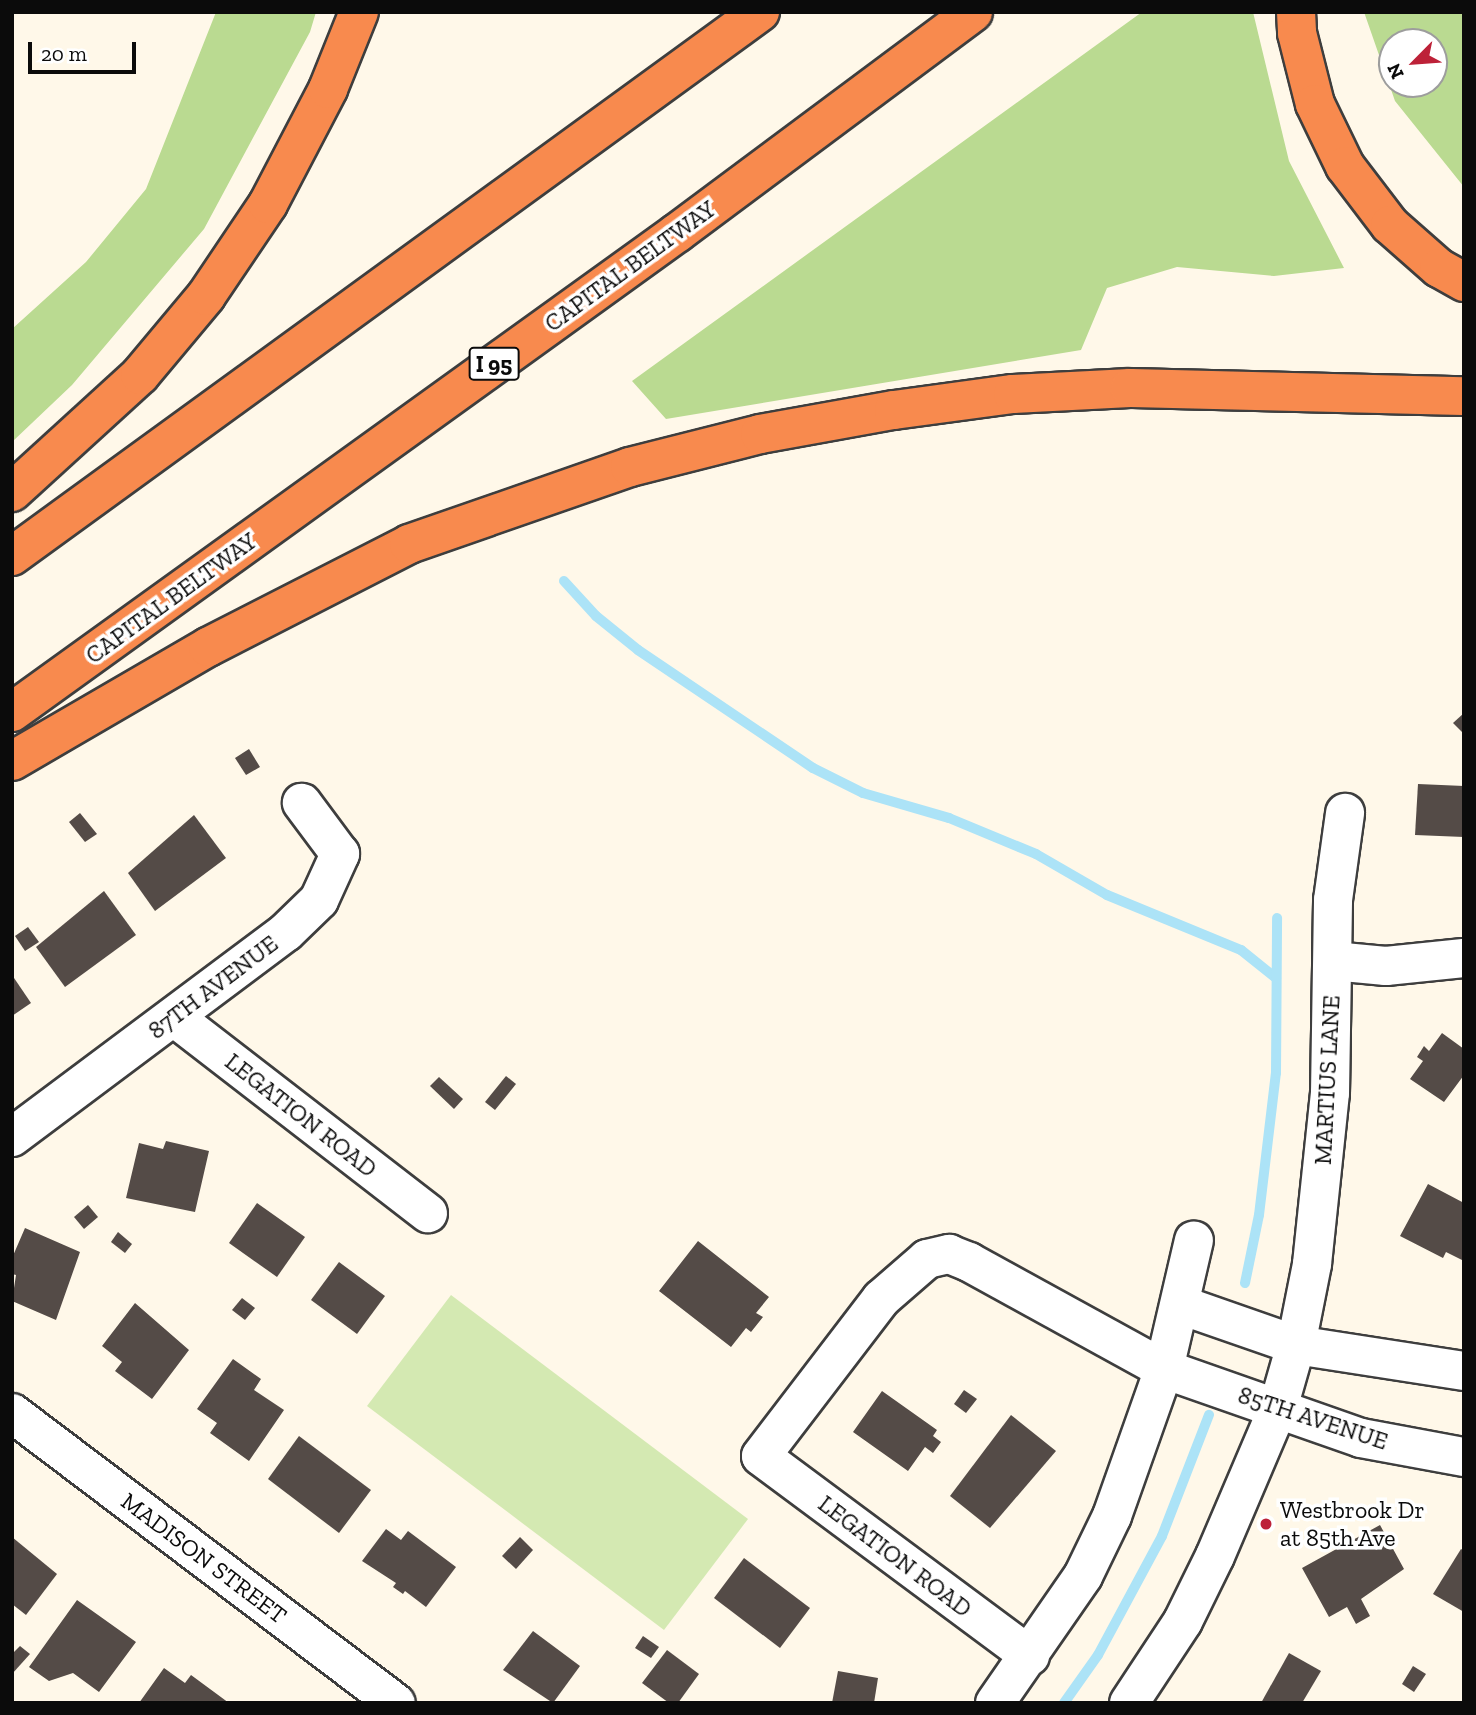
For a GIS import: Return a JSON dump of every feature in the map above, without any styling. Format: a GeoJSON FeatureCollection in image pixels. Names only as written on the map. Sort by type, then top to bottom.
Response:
{"type":"FeatureCollection","features":[{"type":"Feature","properties":{"kind":"highway"},"geometry":{"type":"LineString","coordinates":[[12,492],[140,375],[206,296],[268,204],[328,89],[359,12]]}},
{"type":"Feature","properties":{"kind":"highway"},"geometry":{"type":"LineString","coordinates":[[12,556],[760,12]]}},
{"type":"Feature","properties":{"kind":"highway","name":"CAPITAL BELTWAY"},"geometry":{"type":"LineString","coordinates":[[12,712],[677,233],[973,12]]}},
{"type":"Feature","properties":{"kind":"highway"},"geometry":{"type":"LineString","coordinates":[[1296,12],[1297,33],[1315,104],[1345,166],[1390,225],[1439,268],[1464,282]]}},
{"type":"Feature","properties":{"kind":"highway"},"geometry":{"type":"LineString","coordinates":[[12,761],[208,647],[409,544],[630,467],[721,444],[894,410],[1013,394],[1217,387],[1464,396]]}},
{"type":"Feature","properties":{"kind":"street","name":"87TH AVENUE"},"geometry":{"type":"LineString","coordinates":[[12,1137],[286,932],[319,900],[340,854],[302,803]]}},
{"type":"Feature","properties":{"kind":"street","name":"MARTIUS LANE"},"geometry":{"type":"LineString","coordinates":[[1129,1703],[1182,1621],[1278,1408],[1296,1345],[1312,1264],[1330,1093],[1333,900],[1345,813]]}},
{"type":"Feature","properties":{"kind":"street"},"geometry":{"type":"LineString","coordinates":[[1333,961],[1386,966],[1464,958]]}},
{"type":"Feature","properties":{"kind":"street","name":"LEGATION ROAD"},"geometry":{"type":"LineString","coordinates":[[174,1017],[428,1213]]}},
{"type":"Feature","properties":{"kind":"street"},"geometry":{"type":"LineString","coordinates":[[995,1703],[1083,1576],[1112,1516],[1164,1369],[1194,1240]]}},
{"type":"Feature","properties":{"kind":"street","name":"85TH AVENUE"},"geometry":{"type":"LineString","coordinates":[[761,1456],[881,1299],[927,1259],[949,1254],[1164,1369],[1361,1438],[1464,1457]]}},
{"type":"Feature","properties":{"kind":"street"},"geometry":{"type":"LineString","coordinates":[[1181,1305],[1296,1345],[1464,1371]]}},
{"type":"Feature","properties":{"kind":"street","name":"MADISON STREET"},"geometry":{"type":"LineString","coordinates":[[12,1413],[396,1703]]}},
{"type":"Feature","properties":{"kind":"street","name":"LEGATION ROAD"},"geometry":{"type":"LineString","coordinates":[[761,1456],[1030,1656]]}},
{"type":"Feature","properties":{"kind":"green space"},"geometry":{"type":"Polygon","coordinates":[[[216,12],[316,12],[310,32],[204,229],[72,385],[12,442],[12,329],[86,262],[146,189],[216,12]]]}},
{"type":"Feature","properties":{"kind":"green space"},"geometry":{"type":"Polygon","coordinates":[[[1142,12],[1253,12],[1289,161],[1344,268],[1274,276],[1177,267],[1107,288],[1081,350],[666,419],[632,381],[1142,12]]]}},
{"type":"Feature","properties":{"kind":"green space"},"geometry":{"type":"Polygon","coordinates":[[[1364,12],[1464,12],[1464,187],[1394,98],[1448,98],[1448,28],[1378,28],[1378,52],[1364,12]]]}},
{"type":"Feature","properties":{"kind":"green space"},"geometry":{"type":"Polygon","coordinates":[[[451,1295],[748,1519],[664,1630],[367,1406],[451,1295]]]}},
{"type":"Feature","properties":{"kind":"building"},"geometry":{"type":"Polygon","coordinates":[[[1464,713],[1464,734],[1453,723],[1464,713]]]}},
{"type":"Feature","properties":{"kind":"building"},"geometry":{"type":"Polygon","coordinates":[[[249,749],[260,767],[246,775],[235,758],[249,749]]]}},
{"type":"Feature","properties":{"kind":"building"},"geometry":{"type":"Polygon","coordinates":[[[1418,784],[1464,786],[1464,837],[1415,835],[1418,784]]]}},
{"type":"Feature","properties":{"kind":"building"},"geometry":{"type":"Polygon","coordinates":[[[80,813],[97,834],[85,842],[69,822],[80,813]]]}},
{"type":"Feature","properties":{"kind":"building"},"geometry":{"type":"Polygon","coordinates":[[[194,815],[226,858],[155,911],[128,873],[194,815]]]}},
{"type":"Feature","properties":{"kind":"building"},"geometry":{"type":"Polygon","coordinates":[[[104,891],[136,935],[65,987],[36,947],[104,891]]]}},
{"type":"Feature","properties":{"kind":"building"},"geometry":{"type":"Polygon","coordinates":[[[28,927],[39,942],[25,951],[15,936],[28,927]]]}},
{"type":"Feature","properties":{"kind":"building"},"geometry":{"type":"Polygon","coordinates":[[[12,975],[31,1003],[12,1016],[12,975]]]}},
{"type":"Feature","properties":{"kind":"building"},"geometry":{"type":"Polygon","coordinates":[[[1442,1033],[1464,1049],[1464,1075],[1444,1102],[1410,1079],[1423,1061],[1417,1057],[1424,1046],[1429,1051],[1442,1033]]]}},
{"type":"Feature","properties":{"kind":"building"},"geometry":{"type":"Polygon","coordinates":[[[506,1076],[516,1084],[495,1110],[485,1102],[506,1076]]]}},
{"type":"Feature","properties":{"kind":"building"},"geometry":{"type":"Polygon","coordinates":[[[439,1077],[463,1099],[454,1109],[430,1086],[439,1077]]]}},
{"type":"Feature","properties":{"kind":"building"},"geometry":{"type":"Polygon","coordinates":[[[166,1141],[209,1151],[195,1212],[126,1198],[139,1143],[163,1149],[166,1141]]]}},
{"type":"Feature","properties":{"kind":"building"},"geometry":{"type":"Polygon","coordinates":[[[1428,1184],[1464,1203],[1464,1261],[1446,1252],[1443,1258],[1400,1236],[1428,1184]]]}},
{"type":"Feature","properties":{"kind":"building"},"geometry":{"type":"Polygon","coordinates":[[[257,1203],[305,1237],[277,1277],[229,1243],[257,1203]]]}},
{"type":"Feature","properties":{"kind":"building"},"geometry":{"type":"Polygon","coordinates":[[[88,1205],[98,1217],[84,1229],[74,1217],[88,1205]]]}},
{"type":"Feature","properties":{"kind":"building"},"geometry":{"type":"Polygon","coordinates":[[[25,1228],[80,1252],[56,1320],[12,1301],[16,1275],[12,1274],[12,1258],[25,1228]]]}},
{"type":"Feature","properties":{"kind":"building"},"geometry":{"type":"Polygon","coordinates":[[[118,1232],[132,1244],[125,1253],[111,1242],[118,1232]]]}},
{"type":"Feature","properties":{"kind":"building"},"geometry":{"type":"Polygon","coordinates":[[[698,1241],[769,1297],[756,1313],[763,1317],[751,1332],[746,1328],[731,1347],[659,1291],[698,1241]]]}},
{"type":"Feature","properties":{"kind":"building"},"geometry":{"type":"Polygon","coordinates":[[[339,1262],[385,1296],[357,1334],[311,1300],[339,1262]]]}},
{"type":"Feature","properties":{"kind":"building"},"geometry":{"type":"Polygon","coordinates":[[[242,1298],[255,1308],[245,1320],[232,1310],[242,1298]]]}},
{"type":"Feature","properties":{"kind":"building"},"geometry":{"type":"Polygon","coordinates":[[[135,1303],[189,1350],[152,1399],[115,1371],[122,1362],[102,1346],[135,1303]]]}},
{"type":"Feature","properties":{"kind":"building"},"geometry":{"type":"Polygon","coordinates":[[[233,1359],[261,1379],[254,1390],[284,1410],[249,1461],[210,1433],[217,1423],[197,1409],[233,1359]]]}},
{"type":"Feature","properties":{"kind":"building"},"geometry":{"type":"Polygon","coordinates":[[[964,1390],[977,1399],[966,1413],[954,1404],[964,1390]]]}},
{"type":"Feature","properties":{"kind":"building"},"geometry":{"type":"Polygon","coordinates":[[[882,1391],[937,1430],[933,1436],[941,1442],[933,1453],[925,1447],[908,1471],[853,1432],[882,1391]]]}},
{"type":"Feature","properties":{"kind":"building"},"geometry":{"type":"Polygon","coordinates":[[[1011,1415],[1056,1451],[990,1528],[950,1496],[1011,1415]]]}},
{"type":"Feature","properties":{"kind":"building"},"geometry":{"type":"Polygon","coordinates":[[[299,1436],[371,1490],[339,1533],[268,1479],[299,1436]]]}},
{"type":"Feature","properties":{"kind":"building"},"geometry":{"type":"Polygon","coordinates":[[[1380,1525],[1404,1569],[1361,1599],[1370,1616],[1356,1624],[1347,1607],[1329,1617],[1302,1568],[1380,1525]]]}},
{"type":"Feature","properties":{"kind":"building"},"geometry":{"type":"Polygon","coordinates":[[[386,1529],[401,1540],[408,1531],[456,1567],[426,1607],[405,1591],[403,1594],[393,1587],[396,1583],[362,1561],[386,1529]]]}},
{"type":"Feature","properties":{"kind":"building"},"geometry":{"type":"Polygon","coordinates":[[[12,1537],[57,1574],[26,1615],[12,1604],[12,1537]]]}},
{"type":"Feature","properties":{"kind":"building"},"geometry":{"type":"Polygon","coordinates":[[[520,1537],[533,1550],[516,1569],[502,1556],[520,1537]]]}},
{"type":"Feature","properties":{"kind":"building"},"geometry":{"type":"Polygon","coordinates":[[[1461,1549],[1464,1551],[1464,1612],[1433,1594],[1461,1549]]]}},
{"type":"Feature","properties":{"kind":"building"},"geometry":{"type":"Polygon","coordinates":[[[744,1558],[810,1608],[780,1648],[714,1598],[744,1558]]]}},
{"type":"Feature","properties":{"kind":"building"},"geometry":{"type":"Polygon","coordinates":[[[77,1600],[136,1642],[99,1692],[73,1673],[49,1681],[29,1667],[77,1600]]]}},
{"type":"Feature","properties":{"kind":"building"},"geometry":{"type":"Polygon","coordinates":[[[533,1631],[580,1666],[553,1703],[503,1670],[533,1631]]]}},
{"type":"Feature","properties":{"kind":"building"},"geometry":{"type":"Polygon","coordinates":[[[643,1636],[659,1647],[651,1658],[635,1648],[643,1636]]]}},
{"type":"Feature","properties":{"kind":"building"},"geometry":{"type":"Polygon","coordinates":[[[20,1646],[30,1654],[12,1674],[12,1654],[20,1646]]]}},
{"type":"Feature","properties":{"kind":"building"},"geometry":{"type":"Polygon","coordinates":[[[667,1650],[699,1674],[678,1703],[669,1703],[642,1683],[667,1650]]]}},
{"type":"Feature","properties":{"kind":"building"},"geometry":{"type":"Polygon","coordinates":[[[1289,1653],[1321,1671],[1302,1703],[1261,1703],[1289,1653]]]}},
{"type":"Feature","properties":{"kind":"building"},"geometry":{"type":"Polygon","coordinates":[[[1413,1666],[1426,1674],[1414,1692],[1402,1684],[1413,1666]]]}},
{"type":"Feature","properties":{"kind":"building"},"geometry":{"type":"Polygon","coordinates":[[[164,1668],[185,1683],[191,1675],[229,1703],[139,1703],[164,1668]]]}},
{"type":"Feature","properties":{"kind":"building"},"geometry":{"type":"Polygon","coordinates":[[[838,1671],[878,1678],[874,1703],[832,1703],[838,1671]]]}},
{"type":"Feature","properties":{"kind":"waterway"},"geometry":{"type":"LineString","coordinates":[[564,581],[596,616],[638,650],[813,768],[863,793],[949,818],[1036,854],[1107,895],[1241,950],[1276,978]]}},
{"type":"Feature","properties":{"kind":"waterway"},"geometry":{"type":"LineString","coordinates":[[1245,1283],[1259,1215],[1276,1073],[1277,918]]}},
{"type":"Feature","properties":{"kind":"waterway"},"geometry":{"type":"LineString","coordinates":[[1064,1703],[1098,1655],[1162,1536],[1209,1415]]}},
{"type":"Feature","properties":{"kind":"place","name":"Westbrook Dr at 85th Ave"},"geometry":{"type":"Point","coordinates":[1266,1524]}}]}
